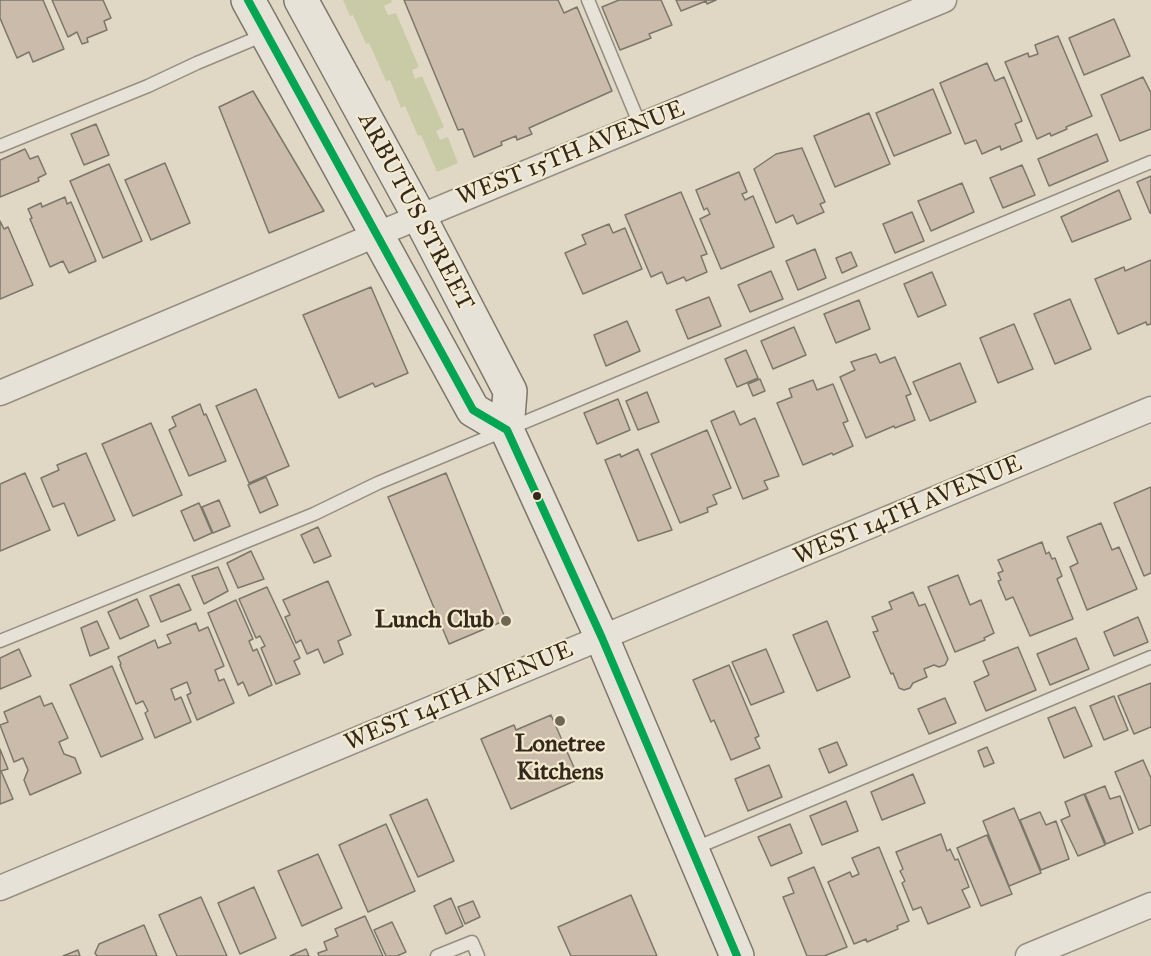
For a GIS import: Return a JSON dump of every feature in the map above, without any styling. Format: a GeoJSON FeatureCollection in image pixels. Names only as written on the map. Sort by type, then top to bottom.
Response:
{"type":"FeatureCollection","features":[{"type":"Feature","properties":{"kind":"main road","name":"ARBUTUS STREET"},"geometry":{"type":"LineString","coordinates":[[248,0],[473,410],[507,430]]}},
{"type":"Feature","properties":{"kind":"main road","name":"ARBUTUS STREET"},"geometry":{"type":"LineString","coordinates":[[301,0],[420,218],[510,391],[507,430],[602,638],[737,956]]}},
{"type":"Feature","properties":{"kind":"street","name":"WEST 15TH AVENUE"},"geometry":{"type":"LineString","coordinates":[[0,393],[944,0]]}},
{"type":"Feature","properties":{"kind":"street","name":"WEST 14TH AVENUE"},"geometry":{"type":"LineString","coordinates":[[0,888],[1151,410]]}},
{"type":"Feature","properties":{"kind":"street"},"geometry":{"type":"LineString","coordinates":[[1028,956],[1151,905]]}},
{"type":"Feature","properties":{"kind":"lane"},"geometry":{"type":"LineString","coordinates":[[588,0],[640,125]]}},
{"type":"Feature","properties":{"kind":"lane"},"geometry":{"type":"LineString","coordinates":[[0,146],[148,86],[266,34]]}},
{"type":"Feature","properties":{"kind":"lane"},"geometry":{"type":"LineString","coordinates":[[0,641],[314,514],[378,483],[1151,162]]}},
{"type":"Feature","properties":{"kind":"lane"},"geometry":{"type":"LineString","coordinates":[[692,849],[1151,657]]}},
{"type":"Feature","properties":{"kind":"lane"},"geometry":{"type":"LineString","coordinates":[[437,956],[472,942],[478,956]]}},
{"type":"Feature","properties":{"kind":"green space"},"geometry":{"type":"Polygon","coordinates":[[[343,0],[391,0],[392,2],[384,6],[388,15],[396,13],[419,67],[412,70],[415,79],[422,76],[444,127],[436,131],[440,140],[448,137],[458,163],[437,172],[421,135],[418,136],[405,106],[401,108],[390,80],[386,81],[369,43],[366,44],[353,15],[350,16],[343,0]]]}},
{"type":"Feature","properties":{"kind":"building"},"geometry":{"type":"Polygon","coordinates":[[[0,0],[43,0],[64,49],[33,62],[29,52],[17,58],[0,18],[0,0]]]}},
{"type":"Feature","properties":{"kind":"building"},"geometry":{"type":"Polygon","coordinates":[[[52,0],[103,0],[111,18],[104,21],[107,30],[87,38],[88,42],[82,44],[77,32],[68,37],[52,0]]]}},
{"type":"Feature","properties":{"kind":"building"},"geometry":{"type":"Polygon","coordinates":[[[404,0],[558,0],[564,13],[577,7],[612,91],[529,128],[532,134],[517,140],[516,136],[474,157],[463,129],[458,130],[404,0]]]}},
{"type":"Feature","properties":{"kind":"building"},"geometry":{"type":"Polygon","coordinates":[[[619,0],[661,0],[672,25],[649,34],[651,38],[620,50],[602,7],[619,0]]]}},
{"type":"Feature","properties":{"kind":"building"},"geometry":{"type":"Polygon","coordinates":[[[676,0],[716,0],[707,4],[706,1],[681,11],[676,0]]]}},
{"type":"Feature","properties":{"kind":"building"},"geometry":{"type":"Polygon","coordinates":[[[1114,19],[1130,56],[1084,75],[1069,38],[1114,19]]]}},
{"type":"Feature","properties":{"kind":"building"},"geometry":{"type":"Polygon","coordinates":[[[1058,36],[1092,116],[1051,136],[1050,133],[1037,139],[1005,62],[1028,53],[1029,57],[1038,54],[1035,45],[1058,36]]]}},
{"type":"Feature","properties":{"kind":"building"},"geometry":{"type":"Polygon","coordinates":[[[987,63],[995,81],[1004,77],[1022,121],[1015,124],[1022,141],[1001,150],[1000,146],[982,154],[976,140],[965,144],[940,83],[987,63]]]}},
{"type":"Feature","properties":{"kind":"building"},"geometry":{"type":"Polygon","coordinates":[[[1143,77],[1151,93],[1151,129],[1120,141],[1101,95],[1143,77]]]}},
{"type":"Feature","properties":{"kind":"building"},"geometry":{"type":"Polygon","coordinates":[[[933,89],[951,133],[894,156],[876,113],[933,89]]]}},
{"type":"Feature","properties":{"kind":"building"},"geometry":{"type":"Polygon","coordinates":[[[253,91],[324,211],[269,233],[219,107],[253,91]]]}},
{"type":"Feature","properties":{"kind":"building"},"geometry":{"type":"Polygon","coordinates":[[[869,113],[890,164],[835,187],[814,136],[869,113]]]}},
{"type":"Feature","properties":{"kind":"building"},"geometry":{"type":"Polygon","coordinates":[[[96,124],[109,155],[84,165],[71,134],[96,124]]]}},
{"type":"Feature","properties":{"kind":"building"},"geometry":{"type":"Polygon","coordinates":[[[1097,134],[1108,161],[1049,186],[1038,159],[1097,134]]]}},
{"type":"Feature","properties":{"kind":"building"},"geometry":{"type":"Polygon","coordinates":[[[802,148],[825,202],[820,204],[824,212],[797,224],[793,215],[776,223],[754,169],[776,154],[802,148]]]}},
{"type":"Feature","properties":{"kind":"building"},"geometry":{"type":"Polygon","coordinates":[[[25,149],[30,159],[38,156],[46,174],[38,178],[39,181],[0,197],[0,160],[25,149]]]}},
{"type":"Feature","properties":{"kind":"building"},"geometry":{"type":"Polygon","coordinates":[[[165,163],[190,223],[151,240],[125,180],[165,163]]]}},
{"type":"Feature","properties":{"kind":"building"},"geometry":{"type":"Polygon","coordinates":[[[109,164],[142,241],[103,258],[70,181],[109,164]]]}},
{"type":"Feature","properties":{"kind":"building"},"geometry":{"type":"Polygon","coordinates":[[[1022,165],[1035,195],[1003,208],[990,178],[1022,165]]]}},
{"type":"Feature","properties":{"kind":"building"},"geometry":{"type":"Polygon","coordinates":[[[739,172],[747,192],[742,194],[745,200],[753,196],[774,247],[721,269],[700,219],[710,214],[707,208],[704,210],[696,190],[739,172]]]}},
{"type":"Feature","properties":{"kind":"building"},"geometry":{"type":"Polygon","coordinates":[[[1151,176],[1151,213],[1150,213],[1137,182],[1151,176]]]}},
{"type":"Feature","properties":{"kind":"building"},"geometry":{"type":"Polygon","coordinates":[[[962,183],[974,212],[931,231],[918,201],[962,183]]]}},
{"type":"Feature","properties":{"kind":"building"},"geometry":{"type":"Polygon","coordinates":[[[1119,190],[1131,219],[1072,242],[1061,217],[1119,190]]]}},
{"type":"Feature","properties":{"kind":"building"},"geometry":{"type":"Polygon","coordinates":[[[681,192],[707,254],[701,256],[707,272],[686,281],[684,277],[667,284],[662,272],[651,277],[625,215],[681,192]]]}},
{"type":"Feature","properties":{"kind":"building"},"geometry":{"type":"Polygon","coordinates":[[[65,197],[67,204],[71,202],[96,261],[69,273],[63,261],[50,267],[28,209],[41,203],[42,207],[65,197]]]}},
{"type":"Feature","properties":{"kind":"building"},"geometry":{"type":"Polygon","coordinates":[[[912,212],[924,241],[895,253],[883,224],[912,212]]]}},
{"type":"Feature","properties":{"kind":"building"},"geometry":{"type":"Polygon","coordinates":[[[0,221],[4,229],[8,227],[33,285],[0,299],[0,221]]]}},
{"type":"Feature","properties":{"kind":"building"},"geometry":{"type":"Polygon","coordinates":[[[609,224],[613,233],[625,228],[642,269],[583,294],[565,253],[586,244],[582,235],[609,224]]]}},
{"type":"Feature","properties":{"kind":"building"},"geometry":{"type":"Polygon","coordinates":[[[815,249],[826,278],[798,290],[786,261],[815,249]]]}},
{"type":"Feature","properties":{"kind":"building"},"geometry":{"type":"Polygon","coordinates":[[[851,252],[857,266],[842,273],[836,258],[851,252]]]}},
{"type":"Feature","properties":{"kind":"building"},"geometry":{"type":"Polygon","coordinates":[[[1151,260],[1151,324],[1147,325],[1146,322],[1118,334],[1095,279],[1124,267],[1125,271],[1151,260]]]}},
{"type":"Feature","properties":{"kind":"building"},"geometry":{"type":"Polygon","coordinates":[[[771,271],[783,299],[750,312],[738,285],[771,271]]]}},
{"type":"Feature","properties":{"kind":"building"},"geometry":{"type":"Polygon","coordinates":[[[932,272],[946,305],[918,317],[904,284],[932,272]]]}},
{"type":"Feature","properties":{"kind":"building"},"geometry":{"type":"Polygon","coordinates":[[[371,287],[408,373],[375,387],[373,383],[339,398],[303,315],[371,287]]]}},
{"type":"Feature","properties":{"kind":"building"},"geometry":{"type":"Polygon","coordinates":[[[709,297],[721,326],[688,339],[676,310],[709,297]]]}},
{"type":"Feature","properties":{"kind":"building"},"geometry":{"type":"Polygon","coordinates":[[[1070,299],[1091,349],[1055,364],[1034,314],[1070,299]]]}},
{"type":"Feature","properties":{"kind":"building"},"geometry":{"type":"Polygon","coordinates":[[[859,300],[870,329],[836,343],[824,314],[859,300]]]}},
{"type":"Feature","properties":{"kind":"building"},"geometry":{"type":"Polygon","coordinates":[[[627,321],[640,351],[606,366],[594,335],[627,321]]]}},
{"type":"Feature","properties":{"kind":"building"},"geometry":{"type":"Polygon","coordinates":[[[1014,324],[1033,369],[998,383],[980,338],[1014,324]]]}},
{"type":"Feature","properties":{"kind":"building"},"geometry":{"type":"Polygon","coordinates":[[[794,327],[806,355],[773,369],[761,341],[794,327]]]}},
{"type":"Feature","properties":{"kind":"building"},"geometry":{"type":"Polygon","coordinates":[[[746,350],[758,378],[737,387],[725,359],[746,350]]]}},
{"type":"Feature","properties":{"kind":"building"},"geometry":{"type":"Polygon","coordinates":[[[876,354],[880,363],[895,357],[911,394],[906,396],[915,420],[866,438],[840,377],[855,370],[851,362],[876,354]]]}},
{"type":"Feature","properties":{"kind":"building"},"geometry":{"type":"Polygon","coordinates":[[[960,363],[976,402],[930,421],[913,382],[960,363]]]}},
{"type":"Feature","properties":{"kind":"building"},"geometry":{"type":"Polygon","coordinates":[[[760,379],[765,391],[753,396],[748,384],[760,379]]]}},
{"type":"Feature","properties":{"kind":"building"},"geometry":{"type":"Polygon","coordinates":[[[813,380],[817,390],[833,384],[848,421],[843,423],[853,446],[803,465],[777,403],[792,397],[789,389],[813,380]]]}},
{"type":"Feature","properties":{"kind":"building"},"geometry":{"type":"Polygon","coordinates":[[[256,389],[289,466],[249,483],[216,406],[256,389]]]}},
{"type":"Feature","properties":{"kind":"building"},"geometry":{"type":"Polygon","coordinates":[[[647,392],[659,422],[638,430],[626,401],[647,392]]]}},
{"type":"Feature","properties":{"kind":"building"},"geometry":{"type":"Polygon","coordinates":[[[618,399],[630,430],[597,444],[584,413],[618,399]]]}},
{"type":"Feature","properties":{"kind":"building"},"geometry":{"type":"Polygon","coordinates":[[[200,404],[226,461],[189,476],[169,430],[176,426],[172,417],[200,404]]]}},
{"type":"Feature","properties":{"kind":"building"},"geometry":{"type":"Polygon","coordinates":[[[734,411],[740,425],[755,418],[779,476],[764,481],[768,489],[743,499],[711,421],[734,411]]]}},
{"type":"Feature","properties":{"kind":"building"},"geometry":{"type":"Polygon","coordinates":[[[151,423],[182,495],[133,516],[102,444],[151,423]]]}},
{"type":"Feature","properties":{"kind":"building"},"geometry":{"type":"Polygon","coordinates":[[[707,430],[731,488],[713,495],[717,504],[707,508],[708,512],[680,523],[651,454],[707,430]]]}},
{"type":"Feature","properties":{"kind":"building"},"geometry":{"type":"Polygon","coordinates":[[[638,449],[672,530],[638,541],[605,460],[620,454],[621,457],[638,449]]]}},
{"type":"Feature","properties":{"kind":"building"},"geometry":{"type":"Polygon","coordinates":[[[86,453],[115,520],[78,536],[64,503],[53,507],[41,478],[59,470],[57,465],[86,453]]]}},
{"type":"Feature","properties":{"kind":"building"},"geometry":{"type":"Polygon","coordinates":[[[25,473],[50,530],[0,551],[0,484],[25,473]]]}},
{"type":"Feature","properties":{"kind":"building"},"geometry":{"type":"Polygon","coordinates":[[[446,473],[506,620],[449,644],[388,497],[446,473]]]}},
{"type":"Feature","properties":{"kind":"building"},"geometry":{"type":"Polygon","coordinates":[[[266,477],[278,505],[260,513],[248,485],[266,477]]]}},
{"type":"Feature","properties":{"kind":"building"},"geometry":{"type":"Polygon","coordinates":[[[1151,487],[1151,573],[1144,576],[1114,503],[1151,487]]]}},
{"type":"Feature","properties":{"kind":"building"},"geometry":{"type":"Polygon","coordinates":[[[219,500],[230,526],[213,533],[202,507],[219,500]]]}},
{"type":"Feature","properties":{"kind":"building"},"geometry":{"type":"Polygon","coordinates":[[[199,503],[212,533],[194,541],[181,511],[199,503]]]}},
{"type":"Feature","properties":{"kind":"building"},"geometry":{"type":"Polygon","coordinates":[[[1101,523],[1112,550],[1119,547],[1137,589],[1087,610],[1070,567],[1078,563],[1067,537],[1101,523]]]}},
{"type":"Feature","properties":{"kind":"building"},"geometry":{"type":"Polygon","coordinates":[[[318,527],[331,556],[314,563],[301,535],[318,527]]]}},
{"type":"Feature","properties":{"kind":"building"},"geometry":{"type":"Polygon","coordinates":[[[1042,542],[1046,554],[1049,552],[1052,559],[1055,558],[1062,576],[1057,579],[1073,619],[1030,636],[1013,597],[1006,600],[998,581],[1001,580],[998,573],[1003,571],[998,560],[1042,542]]]}},
{"type":"Feature","properties":{"kind":"building"},"geometry":{"type":"Polygon","coordinates":[[[251,551],[264,579],[238,588],[227,563],[251,551]]]}},
{"type":"Feature","properties":{"kind":"building"},"geometry":{"type":"Polygon","coordinates":[[[218,567],[228,591],[204,604],[192,576],[218,567]]]}},
{"type":"Feature","properties":{"kind":"building"},"geometry":{"type":"Polygon","coordinates":[[[958,575],[970,605],[981,600],[994,633],[984,638],[985,640],[955,652],[928,587],[958,575]]]}},
{"type":"Feature","properties":{"kind":"building"},"geometry":{"type":"Polygon","coordinates":[[[328,581],[351,635],[338,641],[343,654],[324,663],[318,649],[307,654],[301,640],[296,643],[285,617],[290,615],[283,600],[328,581]]]}},
{"type":"Feature","properties":{"kind":"building"},"geometry":{"type":"Polygon","coordinates":[[[179,584],[191,610],[161,622],[150,596],[179,584]]]}},
{"type":"Feature","properties":{"kind":"building"},"geometry":{"type":"Polygon","coordinates":[[[267,587],[300,658],[294,661],[300,674],[276,684],[261,648],[265,646],[260,636],[256,638],[239,599],[267,587]]]}},
{"type":"Feature","properties":{"kind":"building"},"geometry":{"type":"Polygon","coordinates":[[[913,592],[919,606],[925,604],[948,659],[945,665],[939,667],[934,665],[924,669],[927,677],[904,690],[899,688],[893,673],[891,674],[873,632],[878,631],[872,617],[892,609],[889,602],[913,592]]]}},
{"type":"Feature","properties":{"kind":"building"},"geometry":{"type":"Polygon","coordinates":[[[137,599],[149,626],[120,639],[108,612],[137,599]]]}},
{"type":"Feature","properties":{"kind":"building"},"geometry":{"type":"Polygon","coordinates":[[[236,600],[253,639],[249,641],[253,651],[257,649],[272,685],[249,696],[243,682],[238,685],[208,613],[236,600]]]}},
{"type":"Feature","properties":{"kind":"building"},"geometry":{"type":"Polygon","coordinates":[[[1138,617],[1148,642],[1114,656],[1104,632],[1138,617]]]}},
{"type":"Feature","properties":{"kind":"building"},"geometry":{"type":"Polygon","coordinates":[[[97,621],[109,648],[90,656],[81,628],[97,621]]]}},
{"type":"Feature","properties":{"kind":"building"},"geometry":{"type":"Polygon","coordinates":[[[827,621],[850,677],[817,691],[793,635],[827,621]]]}},
{"type":"Feature","properties":{"kind":"building"},"geometry":{"type":"Polygon","coordinates":[[[196,623],[199,631],[208,627],[224,666],[215,670],[219,681],[224,679],[234,703],[197,720],[187,695],[191,693],[187,682],[171,689],[175,700],[181,697],[191,722],[155,738],[145,713],[148,711],[143,701],[136,704],[118,657],[155,640],[158,648],[171,643],[167,635],[196,623]]]}},
{"type":"Feature","properties":{"kind":"building"},"geometry":{"type":"Polygon","coordinates":[[[1076,638],[1089,669],[1050,685],[1037,654],[1076,638]]]}},
{"type":"Feature","properties":{"kind":"building"},"geometry":{"type":"Polygon","coordinates":[[[1018,647],[1036,690],[986,711],[974,682],[989,675],[983,661],[1018,647]]]}},
{"type":"Feature","properties":{"kind":"building"},"geometry":{"type":"Polygon","coordinates":[[[19,649],[31,676],[0,689],[0,658],[19,649]]]}},
{"type":"Feature","properties":{"kind":"building"},"geometry":{"type":"Polygon","coordinates":[[[766,649],[784,692],[751,705],[732,662],[766,649]]]}},
{"type":"Feature","properties":{"kind":"building"},"geometry":{"type":"Polygon","coordinates":[[[729,665],[759,736],[755,738],[760,748],[731,760],[714,720],[711,722],[693,680],[729,665]]]}},
{"type":"Feature","properties":{"kind":"building"},"geometry":{"type":"Polygon","coordinates":[[[112,666],[143,739],[101,757],[70,685],[112,666]]]}},
{"type":"Feature","properties":{"kind":"building"},"geometry":{"type":"Polygon","coordinates":[[[1151,683],[1151,727],[1134,734],[1118,696],[1151,683]]]}},
{"type":"Feature","properties":{"kind":"building"},"geometry":{"type":"Polygon","coordinates":[[[40,696],[44,706],[52,703],[68,738],[59,742],[64,754],[75,758],[81,773],[30,795],[24,780],[28,770],[23,758],[14,762],[0,725],[8,722],[4,712],[40,696]]]}},
{"type":"Feature","properties":{"kind":"building"},"geometry":{"type":"Polygon","coordinates":[[[1114,696],[1128,730],[1104,740],[1090,706],[1114,696]]]}},
{"type":"Feature","properties":{"kind":"building"},"geometry":{"type":"Polygon","coordinates":[[[945,698],[956,723],[929,734],[918,709],[945,698]]]}},
{"type":"Feature","properties":{"kind":"building"},"geometry":{"type":"Polygon","coordinates":[[[1075,707],[1092,746],[1064,758],[1048,718],[1075,707]]]}},
{"type":"Feature","properties":{"kind":"building"},"geometry":{"type":"Polygon","coordinates":[[[551,715],[579,779],[511,809],[481,739],[514,725],[516,730],[551,715]]]}},
{"type":"Feature","properties":{"kind":"building"},"geometry":{"type":"Polygon","coordinates":[[[837,742],[847,765],[829,773],[819,749],[837,742]]]}},
{"type":"Feature","properties":{"kind":"building"},"geometry":{"type":"Polygon","coordinates":[[[987,747],[994,763],[984,767],[978,751],[987,747]]]}},
{"type":"Feature","properties":{"kind":"building"},"geometry":{"type":"Polygon","coordinates":[[[0,749],[8,769],[1,771],[13,799],[0,804],[0,749]]]}},
{"type":"Feature","properties":{"kind":"building"},"geometry":{"type":"Polygon","coordinates":[[[1143,760],[1151,778],[1151,825],[1139,830],[1115,772],[1143,760]]]}},
{"type":"Feature","properties":{"kind":"building"},"geometry":{"type":"Polygon","coordinates":[[[769,765],[782,797],[748,811],[735,779],[769,765]]]}},
{"type":"Feature","properties":{"kind":"building"},"geometry":{"type":"Polygon","coordinates":[[[913,774],[925,803],[882,820],[871,792],[913,774]]]}},
{"type":"Feature","properties":{"kind":"building"},"geometry":{"type":"Polygon","coordinates":[[[1105,786],[1110,799],[1120,796],[1133,833],[1106,844],[1085,794],[1105,786]]]}},
{"type":"Feature","properties":{"kind":"building"},"geometry":{"type":"Polygon","coordinates":[[[1084,794],[1105,845],[1078,856],[1061,820],[1070,816],[1065,802],[1084,794]]]}},
{"type":"Feature","properties":{"kind":"building"},"geometry":{"type":"Polygon","coordinates":[[[427,799],[454,861],[418,877],[390,815],[427,799]]]}},
{"type":"Feature","properties":{"kind":"building"},"geometry":{"type":"Polygon","coordinates":[[[846,801],[858,831],[822,845],[810,816],[846,801]]]}},
{"type":"Feature","properties":{"kind":"building"},"geometry":{"type":"Polygon","coordinates":[[[1014,808],[1041,873],[1009,886],[983,821],[1014,808]]]}},
{"type":"Feature","properties":{"kind":"building"},"geometry":{"type":"Polygon","coordinates":[[[1040,812],[1046,825],[1056,821],[1069,859],[1041,870],[1020,820],[1040,812]]]}},
{"type":"Feature","properties":{"kind":"building"},"geometry":{"type":"Polygon","coordinates":[[[386,824],[415,891],[368,912],[339,845],[386,824]]]}},
{"type":"Feature","properties":{"kind":"building"},"geometry":{"type":"Polygon","coordinates":[[[790,824],[802,853],[771,866],[758,837],[790,824]]]}},
{"type":"Feature","properties":{"kind":"building"},"geometry":{"type":"Polygon","coordinates":[[[941,834],[947,851],[950,849],[955,860],[958,859],[969,887],[962,890],[970,907],[928,924],[921,907],[913,910],[902,883],[905,881],[900,871],[903,869],[896,852],[941,834]]]}},
{"type":"Feature","properties":{"kind":"building"},"geometry":{"type":"Polygon","coordinates":[[[987,835],[1012,894],[981,906],[957,848],[987,835]]]}},
{"type":"Feature","properties":{"kind":"building"},"geometry":{"type":"Polygon","coordinates":[[[879,847],[909,921],[897,926],[898,929],[867,942],[866,939],[854,944],[828,882],[850,872],[852,877],[859,874],[852,858],[879,847]]]}},
{"type":"Feature","properties":{"kind":"building"},"geometry":{"type":"Polygon","coordinates":[[[318,854],[342,908],[302,926],[278,871],[318,854]]]}},
{"type":"Feature","properties":{"kind":"building"},"geometry":{"type":"Polygon","coordinates":[[[814,867],[847,947],[824,956],[807,956],[783,897],[794,893],[788,878],[814,867]]]}},
{"type":"Feature","properties":{"kind":"building"},"geometry":{"type":"Polygon","coordinates":[[[254,887],[276,938],[240,954],[218,903],[254,887]]]}},
{"type":"Feature","properties":{"kind":"building"},"geometry":{"type":"Polygon","coordinates":[[[631,895],[657,956],[571,956],[558,927],[631,895]]]}},
{"type":"Feature","properties":{"kind":"building"},"geometry":{"type":"Polygon","coordinates":[[[201,897],[227,956],[177,956],[159,915],[201,897]]]}},
{"type":"Feature","properties":{"kind":"building"},"geometry":{"type":"Polygon","coordinates":[[[451,898],[463,926],[446,934],[434,906],[451,898]]]}},
{"type":"Feature","properties":{"kind":"building"},"geometry":{"type":"Polygon","coordinates":[[[473,901],[480,917],[465,924],[458,907],[473,901]]]}},
{"type":"Feature","properties":{"kind":"building"},"geometry":{"type":"Polygon","coordinates":[[[365,916],[383,956],[319,956],[318,953],[327,950],[324,942],[338,936],[335,929],[365,916]]]}},
{"type":"Feature","properties":{"kind":"building"},"geometry":{"type":"Polygon","coordinates":[[[392,922],[406,952],[397,956],[386,956],[374,930],[392,922]]]}},
{"type":"Feature","properties":{"kind":"building"},"geometry":{"type":"Polygon","coordinates":[[[144,925],[157,956],[97,956],[95,953],[99,944],[144,925]]]}},
{"type":"Feature","properties":{"kind":"building"},"geometry":{"type":"Polygon","coordinates":[[[306,949],[309,956],[290,956],[306,949]]]}},
{"type":"Feature","properties":{"kind":"building"},"geometry":{"type":"Polygon","coordinates":[[[78,950],[80,956],[63,956],[78,950]]]}},
{"type":"Feature","properties":{"kind":"transit line"},"geometry":{"type":"LineString","coordinates":[[248,0],[473,410],[507,430],[602,638],[737,956]]}},
{"type":"Feature","properties":{"kind":"place","name":"Lunch Club"},"geometry":{"type":"Point","coordinates":[506,621]}},
{"type":"Feature","properties":{"kind":"place","name":"Lonetree Kitchens"},"geometry":{"type":"Point","coordinates":[560,721]}}]}
